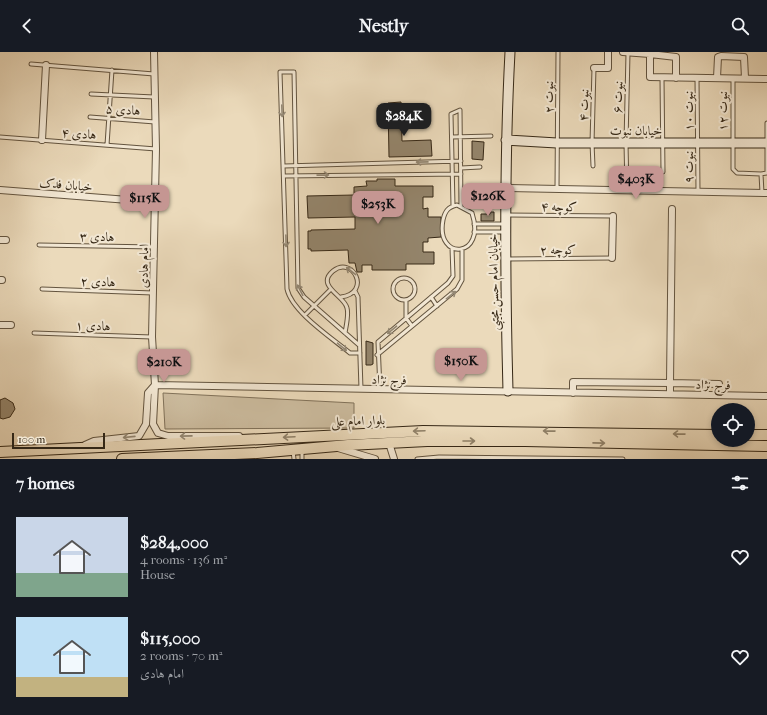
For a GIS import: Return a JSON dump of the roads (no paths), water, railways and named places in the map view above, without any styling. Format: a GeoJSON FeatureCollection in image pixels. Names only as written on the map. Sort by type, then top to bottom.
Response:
{"type":"FeatureCollection","features":[{"type":"Feature","properties":{"kind":"main road","name":"بلوار امام علی"},"geometry":{"type":"LineString","coordinates":[[0,452],[362,433],[521,431],[711,434]]}},
{"type":"Feature","properties":{"kind":"main road"},"geometry":{"type":"LineString","coordinates":[[362,433],[363,444]]}},
{"type":"Feature","properties":{"kind":"main road"},"geometry":{"type":"LineString","coordinates":[[755,435],[767,436]]}},
{"type":"Feature","properties":{"kind":"main road","name":"بلوار امام علی"},"geometry":{"type":"LineString","coordinates":[[122,459],[298,454],[331,446],[389,443],[525,441],[767,446]]}},
{"type":"Feature","properties":{"kind":"street","name":"امام هادی"},"geometry":{"type":"LineString","coordinates":[[154,52],[156,149],[152,337],[155,385],[153,424],[158,433],[168,436],[229,435],[252,438]]}},
{"type":"Feature","properties":{"kind":"street","name":"خیابان امام حسن مجتبی"},"geometry":{"type":"LineString","coordinates":[[508,391],[505,188],[510,52]]}},
{"type":"Feature","properties":{"kind":"street"},"geometry":{"type":"LineString","coordinates":[[594,68],[608,68],[608,52]]}},
{"type":"Feature","properties":{"kind":"street"},"geometry":{"type":"LineString","coordinates":[[623,52],[676,57],[676,78]]}},
{"type":"Feature","properties":{"kind":"street"},"geometry":{"type":"LineString","coordinates":[[650,54],[650,77],[767,79]]}},
{"type":"Feature","properties":{"kind":"street"},"geometry":{"type":"LineString","coordinates":[[717,78],[718,57],[721,56],[744,57],[745,78]]}},
{"type":"Feature","properties":{"kind":"street"},"geometry":{"type":"LineString","coordinates":[[42,140],[46,65]]}},
{"type":"Feature","properties":{"kind":"street","name":"خیابان نبوت"},"geometry":{"type":"LineString","coordinates":[[506,140],[557,143],[767,143]]}},
{"type":"Feature","properties":{"kind":"street"},"geometry":{"type":"LineString","coordinates":[[505,188],[765,193]]}},
{"type":"Feature","properties":{"kind":"street","name":"خیابان فدک"},"geometry":{"type":"LineString","coordinates":[[0,190],[154,202]]}},
{"type":"Feature","properties":{"kind":"street"},"geometry":{"type":"LineString","coordinates":[[670,394],[672,209]]}},
{"type":"Feature","properties":{"kind":"street"},"geometry":{"type":"LineString","coordinates":[[612,258],[613,216]]}},
{"type":"Feature","properties":{"kind":"street"},"geometry":{"type":"LineString","coordinates":[[0,325],[10,325]]}},
{"type":"Feature","properties":{"kind":"street"},"geometry":{"type":"LineString","coordinates":[[573,393],[573,382],[719,384]]}},
{"type":"Feature","properties":{"kind":"street"},"geometry":{"type":"LineString","coordinates":[[624,382],[624,394]]}},
{"type":"Feature","properties":{"kind":"street"},"geometry":{"type":"LineString","coordinates":[[79,448],[94,441],[139,436],[146,424],[148,393],[155,385]]}},
{"type":"Feature","properties":{"kind":"street","name":"فرج نژاد"},"geometry":{"type":"LineString","coordinates":[[155,385],[767,396]]}},
{"type":"Feature","properties":{"kind":"street"},"geometry":{"type":"LineString","coordinates":[[389,443],[394,459]]}},
{"type":"Feature","properties":{"kind":"street"},"geometry":{"type":"LineString","coordinates":[[331,446],[375,459]]}},
{"type":"Feature","properties":{"kind":"lane","name":"نبوت ۲"},"geometry":{"type":"LineString","coordinates":[[557,189],[558,52]]}},
{"type":"Feature","properties":{"kind":"lane","name":"نبوت ۶"},"geometry":{"type":"LineString","coordinates":[[627,191],[626,143],[628,52]]}},
{"type":"Feature","properties":{"kind":"lane"},"geometry":{"type":"LineString","coordinates":[[31,64],[154,74]]}},
{"type":"Feature","properties":{"kind":"lane","name":"نبوت ۴"},"geometry":{"type":"LineString","coordinates":[[593,166],[592,143],[594,68]]}},
{"type":"Feature","properties":{"kind":"lane"},"geometry":{"type":"LineString","coordinates":[[107,145],[112,70]]}},
{"type":"Feature","properties":{"kind":"lane"},"geometry":{"type":"LineString","coordinates":[[359,345],[314,306],[298,288],[294,72],[280,72],[287,289],[289,298],[305,315],[350,354],[360,353]]}},
{"type":"Feature","properties":{"kind":"lane"},"geometry":{"type":"LineString","coordinates":[[662,78],[663,172]]}},
{"type":"Feature","properties":{"kind":"lane","name":"نبوت ۱۰"},"geometry":{"type":"LineString","coordinates":[[697,78],[698,143]]}},
{"type":"Feature","properties":{"kind":"lane","name":"نبوت ۱۲"},"geometry":{"type":"LineString","coordinates":[[733,79],[732,143],[735,172],[761,174]]}},
{"type":"Feature","properties":{"kind":"lane"},"geometry":{"type":"LineString","coordinates":[[92,94],[154,97]]}},
{"type":"Feature","properties":{"kind":"lane"},"geometry":{"type":"LineString","coordinates":[[453,206],[451,114],[460,110],[461,207]]}},
{"type":"Feature","properties":{"kind":"lane","name":"هادی ۵"},"geometry":{"type":"LineString","coordinates":[[90,117],[155,122]]}},
{"type":"Feature","properties":{"kind":"lane"},"geometry":{"type":"LineString","coordinates":[[765,193],[761,174],[767,173],[767,123]]}},
{"type":"Feature","properties":{"kind":"lane"},"geometry":{"type":"LineString","coordinates":[[452,137],[491,136]]}},
{"type":"Feature","properties":{"kind":"lane","name":"هادی ۴"},"geometry":{"type":"LineString","coordinates":[[0,137],[156,149]]}},
{"type":"Feature","properties":{"kind":"lane","name":"نبوت ۹"},"geometry":{"type":"LineString","coordinates":[[698,143],[698,192]]}},
{"type":"Feature","properties":{"kind":"lane"},"geometry":{"type":"LineString","coordinates":[[284,166],[461,162]]}},
{"type":"Feature","properties":{"kind":"lane"},"geometry":{"type":"LineString","coordinates":[[461,168],[480,167]]}},
{"type":"Feature","properties":{"kind":"lane"},"geometry":{"type":"LineString","coordinates":[[284,176],[461,174]]}},
{"type":"Feature","properties":{"kind":"lane"},"geometry":{"type":"LineString","coordinates":[[453,206],[461,207],[472,213],[474,224],[472,242],[469,247],[462,250],[452,248],[447,245],[442,230],[445,212],[453,206]]}},
{"type":"Feature","properties":{"kind":"lane","name":"کوچه ۴"},"geometry":{"type":"LineString","coordinates":[[505,224],[613,216]]}},
{"type":"Feature","properties":{"kind":"lane"},"geometry":{"type":"LineString","coordinates":[[474,224],[505,224]]}},
{"type":"Feature","properties":{"kind":"lane"},"geometry":{"type":"LineString","coordinates":[[474,232],[505,224]]}},
{"type":"Feature","properties":{"kind":"lane","name":"هادی ۳"},"geometry":{"type":"LineString","coordinates":[[39,245],[155,247]]}},
{"type":"Feature","properties":{"kind":"lane"},"geometry":{"type":"LineString","coordinates":[[380,390],[377,355],[378,342],[448,284],[453,276],[452,248]]}},
{"type":"Feature","properties":{"kind":"lane"},"geometry":{"type":"LineString","coordinates":[[377,355],[457,290],[462,280],[462,250]]}},
{"type":"Feature","properties":{"kind":"lane","name":"کوچه ۲"},"geometry":{"type":"LineString","coordinates":[[505,259],[612,258]]}},
{"type":"Feature","properties":{"kind":"lane"},"geometry":{"type":"LineString","coordinates":[[345,267],[352,270],[357,276],[358,284],[355,291],[349,296],[341,297],[334,294],[330,290],[328,280],[331,273],[337,268],[345,267]]}},
{"type":"Feature","properties":{"kind":"lane"},"geometry":{"type":"LineString","coordinates":[[402,278],[408,278],[413,282],[416,289],[414,295],[406,300],[397,298],[393,293],[393,286],[396,281],[402,278]]}},
{"type":"Feature","properties":{"kind":"lane","name":"هادی ۲"},"geometry":{"type":"LineString","coordinates":[[42,289],[153,293]]}},
{"type":"Feature","properties":{"kind":"lane"},"geometry":{"type":"LineString","coordinates":[[305,315],[330,290]]}},
{"type":"Feature","properties":{"kind":"lane"},"geometry":{"type":"LineString","coordinates":[[355,291],[358,297],[361,389]]}},
{"type":"Feature","properties":{"kind":"lane"},"geometry":{"type":"LineString","coordinates":[[341,297],[347,308],[345,333]]}},
{"type":"Feature","properties":{"kind":"lane"},"geometry":{"type":"LineString","coordinates":[[431,297],[437,306]]}},
{"type":"Feature","properties":{"kind":"lane"},"geometry":{"type":"LineString","coordinates":[[406,300],[406,318],[412,326]]}},
{"type":"Feature","properties":{"kind":"lane","name":"هادی ۱"},"geometry":{"type":"LineString","coordinates":[[34,333],[152,337]]}},
{"type":"Feature","properties":{"kind":"lane"},"geometry":{"type":"LineString","coordinates":[[417,459],[439,457],[622,459]]}}]}
